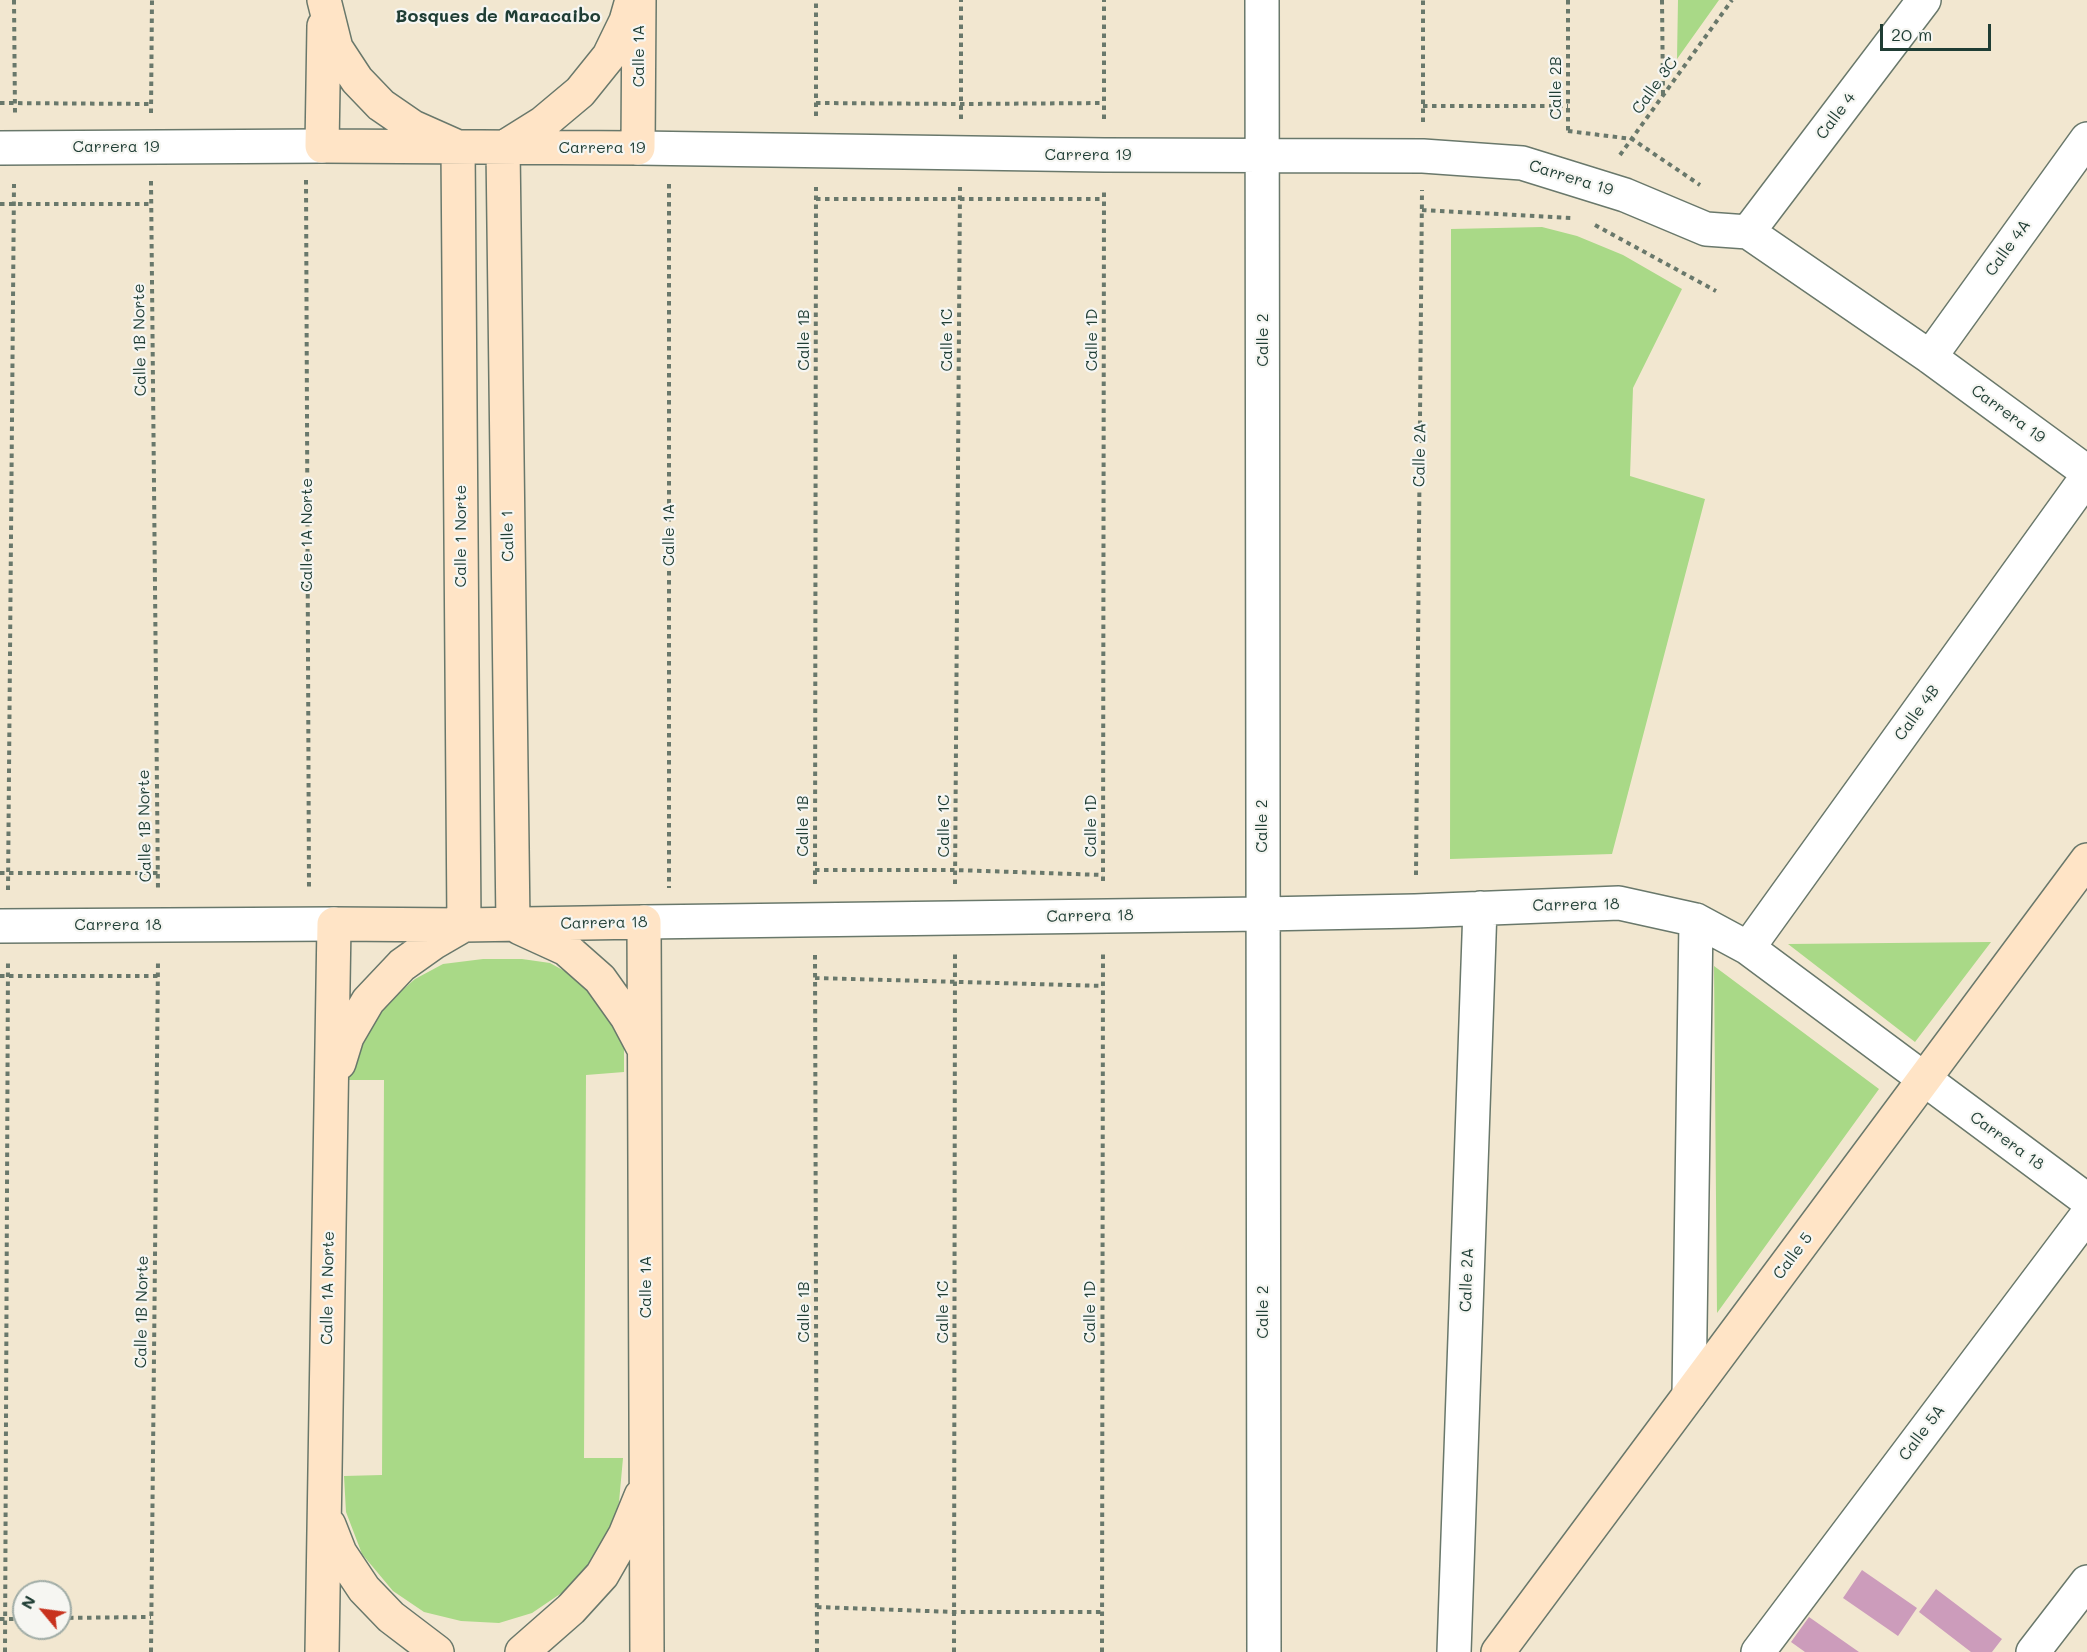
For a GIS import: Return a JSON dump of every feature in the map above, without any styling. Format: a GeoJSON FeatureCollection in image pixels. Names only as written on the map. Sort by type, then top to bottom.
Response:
{"type":"FeatureCollection","features":[{"type":"Feature","properties":{"kind":"street"},"geometry":{"type":"LineString","coordinates":[[314,147],[324,0]]}},
{"type":"Feature","properties":{"kind":"street"},"geometry":{"type":"LineString","coordinates":[[324,0],[336,48],[357,80],[381,105],[413,127],[458,147]]}},
{"type":"Feature","properties":{"kind":"street"},"geometry":{"type":"LineString","coordinates":[[503,148],[543,123],[580,92],[609,56],[626,21],[632,0]]}},
{"type":"Feature","properties":{"kind":"street","name":"Calle 1A"},"geometry":{"type":"LineString","coordinates":[[639,0],[653,149]]}},
{"type":"Feature","properties":{"kind":"street","name":"Calle 2"},"geometry":{"type":"LineString","coordinates":[[1262,0],[1264,1652]]}},
{"type":"Feature","properties":{"kind":"street","name":"Calle 4"},"geometry":{"type":"LineString","coordinates":[[1748,232],[1924,0]]}},
{"type":"Feature","properties":{"kind":"street","name":"Calle 4A"},"geometry":{"type":"LineString","coordinates":[[1930,357],[2087,140]]}},
{"type":"Feature","properties":{"kind":"street","name":"Carrera 19"},"geometry":{"type":"LineString","coordinates":[[7,148],[458,147],[816,150],[1104,155],[1422,156],[1522,163],[1625,195],[1706,229],[1748,232],[1930,357],[2087,472]]}},
{"type":"Feature","properties":{"kind":"street","name":"Calle 1 Norte"},"geometry":{"type":"LineString","coordinates":[[458,147],[464,925]]}},
{"type":"Feature","properties":{"kind":"street","name":"Calle 1"},"geometry":{"type":"LineString","coordinates":[[503,148],[513,924]]}},
{"type":"Feature","properties":{"kind":"street","name":"Calle 4B"},"geometry":{"type":"LineString","coordinates":[[1748,948],[2087,477]]}},
{"type":"Feature","properties":{"kind":"street","name":"Calle 5"},"geometry":{"type":"LineString","coordinates":[[1498,1652],[2087,860]]}},
{"type":"Feature","properties":{"kind":"street","name":"Carrera 18"},"geometry":{"type":"LineString","coordinates":[[4,926],[464,925],[1262,914],[1619,903],[1696,920],[1748,948],[2087,1200]]}},
{"type":"Feature","properties":{"kind":"street","name":"Calle 2A"},"geometry":{"type":"LineString","coordinates":[[1454,1652],[1480,908]]}},
{"type":"Feature","properties":{"kind":"street"},"geometry":{"type":"LineString","coordinates":[[1689,1395],[1696,920]]}},
{"type":"Feature","properties":{"kind":"street","name":"Calle 1A"},"geometry":{"type":"LineString","coordinates":[[647,1652],[645,1051],[657,922]]}},
{"type":"Feature","properties":{"kind":"street","name":"Calle 1A Norte"},"geometry":{"type":"LineString","coordinates":[[322,924],[332,1087],[322,1652]]}},
{"type":"Feature","properties":{"kind":"street"},"geometry":{"type":"LineString","coordinates":[[513,924],[566,949],[600,979],[627,1017],[645,1051]]}},
{"type":"Feature","properties":{"kind":"street"},"geometry":{"type":"LineString","coordinates":[[332,1087],[347,1037],[368,1001],[402,965],[464,925]]}},
{"type":"Feature","properties":{"kind":"street","name":"Calle 5A"},"geometry":{"type":"LineString","coordinates":[[1758,1652],[2087,1215]]}},
{"type":"Feature","properties":{"kind":"street"},"geometry":{"type":"LineString","coordinates":[[522,1652],[571,1609],[602,1575],[625,1535],[647,1480]]}},
{"type":"Feature","properties":{"kind":"street"},"geometry":{"type":"LineString","coordinates":[[325,1512],[340,1553],[364,1589],[391,1617],[437,1652]]}},
{"type":"Feature","properties":{"kind":"street"},"geometry":{"type":"LineString","coordinates":[[2033,1652],[2087,1582]]}},
{"type":"Feature","properties":{"kind":"path"},"geometry":{"type":"LineString","coordinates":[[5,1652],[3,1619],[8,976],[4,926],[8,874],[14,204],[7,148],[15,104],[14,0]]}},
{"type":"Feature","properties":{"kind":"path","name":"Calle 1B Norte"},"geometry":{"type":"LineString","coordinates":[[150,1652],[158,976],[150,147],[152,0]]}},
{"type":"Feature","properties":{"kind":"path","name":"Calle 1B"},"geometry":{"type":"LineString","coordinates":[[816,0],[817,1652]]}},
{"type":"Feature","properties":{"kind":"path","name":"Calle 1C"},"geometry":{"type":"LineString","coordinates":[[954,1652],[955,870],[961,0]]}},
{"type":"Feature","properties":{"kind":"path","name":"Calle 1D"},"geometry":{"type":"LineString","coordinates":[[1102,1652],[1104,0]]}},
{"type":"Feature","properties":{"kind":"path","name":"Calle 2A"},"geometry":{"type":"LineString","coordinates":[[1415,911],[1423,0]]}},
{"type":"Feature","properties":{"kind":"path","name":"Calle 2B"},"geometry":{"type":"LineString","coordinates":[[1568,0],[1568,131],[1582,181]]}},
{"type":"Feature","properties":{"kind":"path"},"geometry":{"type":"LineString","coordinates":[[1662,0],[1663,97]]}},
{"type":"Feature","properties":{"kind":"path","name":"Calle 3C"},"geometry":{"type":"LineString","coordinates":[[1582,181],[1632,138],[1732,0]]}},
{"type":"Feature","properties":{"kind":"path"},"geometry":{"type":"LineString","coordinates":[[816,103],[1104,103]]}},
{"type":"Feature","properties":{"kind":"path"},"geometry":{"type":"LineString","coordinates":[[0,104],[151,104]]}},
{"type":"Feature","properties":{"kind":"path"},"geometry":{"type":"LineString","coordinates":[[1423,106],[1568,106]]}},
{"type":"Feature","properties":{"kind":"path"},"geometry":{"type":"LineString","coordinates":[[1568,131],[1632,138],[1708,190]]}},
{"type":"Feature","properties":{"kind":"path","name":"Calle 1A Norte"},"geometry":{"type":"LineString","coordinates":[[314,147],[322,924]]}},
{"type":"Feature","properties":{"kind":"path","name":"Calle 1A"},"geometry":{"type":"LineString","coordinates":[[653,149],[657,922]]}},
{"type":"Feature","properties":{"kind":"path"},"geometry":{"type":"LineString","coordinates":[[816,199],[1104,199]]}},
{"type":"Feature","properties":{"kind":"path"},"geometry":{"type":"LineString","coordinates":[[0,204],[151,204]]}},
{"type":"Feature","properties":{"kind":"path"},"geometry":{"type":"LineString","coordinates":[[1422,210],[1582,218]]}},
{"type":"Feature","properties":{"kind":"path"},"geometry":{"type":"LineString","coordinates":[[1592,224],[1716,291]]}},
{"type":"Feature","properties":{"kind":"path"},"geometry":{"type":"LineString","coordinates":[[815,870],[955,870],[1103,875]]}},
{"type":"Feature","properties":{"kind":"path"},"geometry":{"type":"LineString","coordinates":[[0,873],[158,873]]}},
{"type":"Feature","properties":{"kind":"path"},"geometry":{"type":"LineString","coordinates":[[0,976],[158,976]]}},
{"type":"Feature","properties":{"kind":"path"},"geometry":{"type":"LineString","coordinates":[[815,978],[1103,986]]}},
{"type":"Feature","properties":{"kind":"path"},"geometry":{"type":"LineString","coordinates":[[817,1607],[954,1612],[1102,1612]]}},
{"type":"Feature","properties":{"kind":"path"},"geometry":{"type":"LineString","coordinates":[[72,1618],[151,1617]]}},
{"type":"Feature","properties":{"kind":"green space"},"geometry":{"type":"Polygon","coordinates":[[[1678,0],[1719,0],[1677,59],[1678,0]]]}},
{"type":"Feature","properties":{"kind":"green space"},"geometry":{"type":"Polygon","coordinates":[[[1542,227],[1577,236],[1623,255],[1682,289],[1633,388],[1630,476],[1705,499],[1612,854],[1450,859],[1451,229],[1542,227]]]}},
{"type":"Feature","properties":{"kind":"green space"},"geometry":{"type":"Polygon","coordinates":[[[1991,942],[1915,1042],[1788,944],[1991,942]]]}},
{"type":"Feature","properties":{"kind":"green space"},"geometry":{"type":"Polygon","coordinates":[[[483,959],[522,959],[550,963],[577,978],[612,1022],[624,1046],[624,1072],[586,1075],[584,1458],[623,1458],[619,1502],[611,1532],[595,1561],[566,1590],[532,1613],[499,1623],[461,1621],[424,1612],[393,1591],[362,1554],[346,1512],[344,1476],[382,1475],[384,1080],[345,1080],[359,1043],[381,1009],[415,979],[443,964],[483,959]]]}},
{"type":"Feature","properties":{"kind":"green space"},"geometry":{"type":"Polygon","coordinates":[[[1714,966],[1879,1089],[1717,1313],[1714,966]]]}},
{"type":"Feature","properties":{"kind":"building"},"geometry":{"type":"Polygon","coordinates":[[[1862,1570],[1917,1608],[1898,1636],[1843,1598],[1862,1570]]]}},
{"type":"Feature","properties":{"kind":"building"},"geometry":{"type":"Polygon","coordinates":[[[1936,1589],[2002,1639],[1992,1652],[1971,1652],[1919,1612],[1936,1589]]]}},
{"type":"Feature","properties":{"kind":"building"},"geometry":{"type":"Polygon","coordinates":[[[1809,1617],[1859,1652],[1805,1652],[1791,1642],[1809,1617]]]}},
{"type":"Feature","properties":{"kind":"district","name":"Bosques de Maracaibo"},"geometry":{"type":"Point","coordinates":[498,16]}}]}
